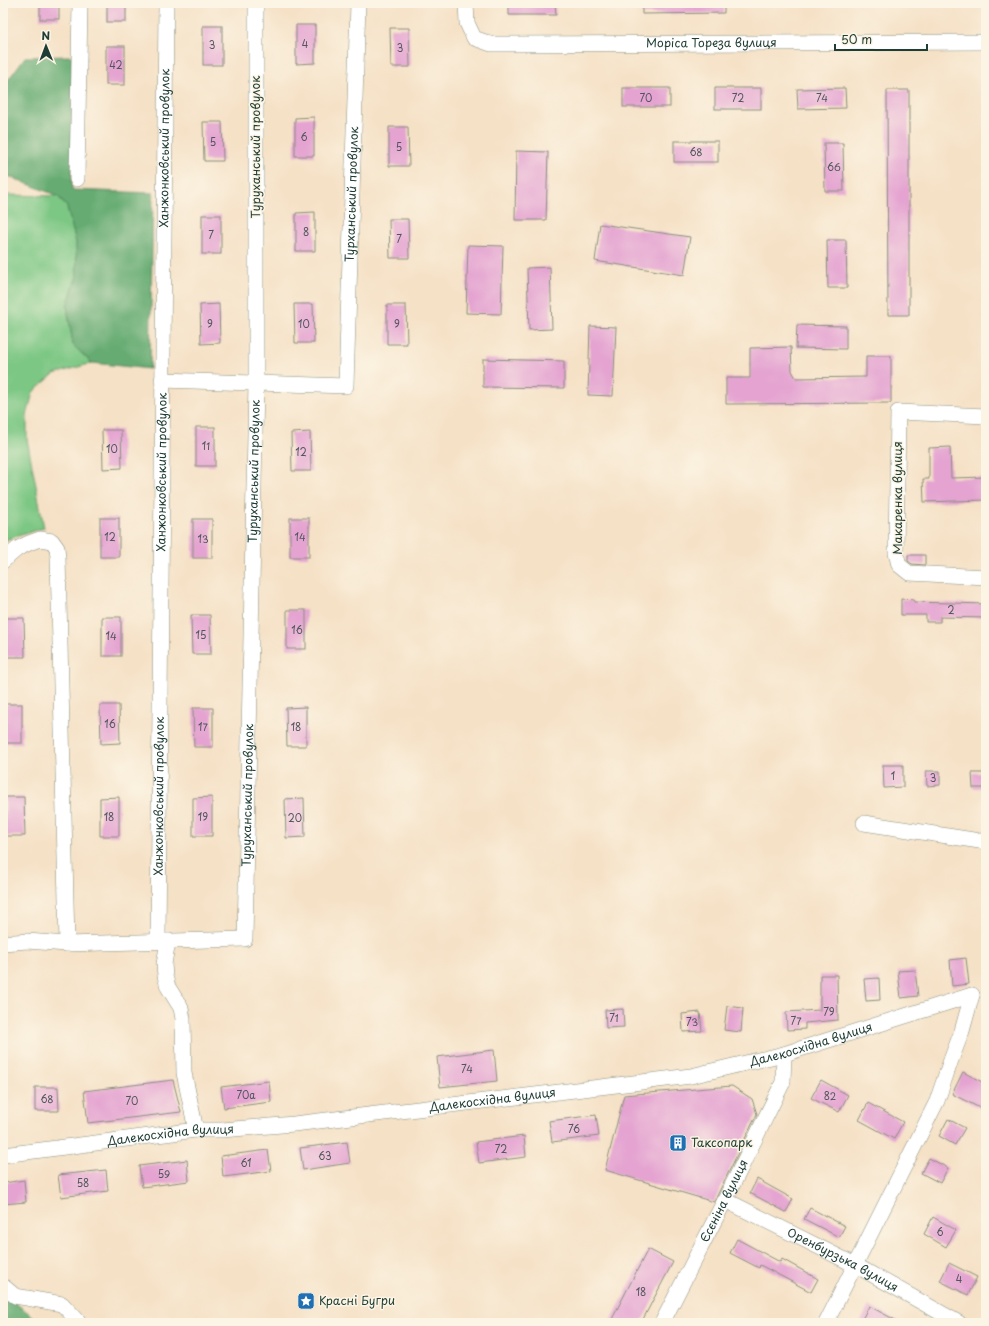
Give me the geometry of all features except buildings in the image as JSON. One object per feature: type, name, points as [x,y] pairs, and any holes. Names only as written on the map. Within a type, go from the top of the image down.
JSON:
[{"type":"street","points":[[77,179],[80,3]]},
{"type":"street","name":"Ханжонковський провулок","points":[[166,3],[162,380],[163,941],[165,976],[168,987],[181,1008],[183,1019],[184,1073],[196,1130]]},
{"type":"street","name":"Туруханський провулок","points":[[163,941],[245,939],[256,383],[256,3]]},
{"type":"street","name":"Турханський провулок","points":[[256,383],[346,386],[358,3]]},
{"type":"street","name":"Моріса Тореза вулиця","points":[[466,3],[467,23],[474,38],[491,44],[986,42]]},
{"type":"street","points":[[162,380],[256,383]]},
{"type":"street","name":"Макаренка вулиця","points":[[986,416],[898,412],[896,553],[899,565],[909,573],[986,577]]},
{"type":"street","points":[[3,561],[18,549],[40,539],[52,541],[57,548],[67,944]]},
{"type":"street","points":[[864,823],[986,842]]},
{"type":"street","points":[[3,942],[27,941],[67,944],[163,941]]},
{"type":"street","name":"Далекосхідна вулиця","points":[[3,1155],[196,1130],[222,1130],[294,1124],[691,1076],[784,1054],[972,995],[962,1031],[937,1101],[855,1265]]},
{"type":"street","name":"Єсєніна вулиця","points":[[662,1323],[725,1200],[782,1082],[784,1054]]},
{"type":"street","name":"Оренбурзька вулиця","points":[[725,1200],[855,1265],[959,1323]]},
{"type":"street","points":[[826,1323],[855,1265]]},
{"type":"street","points":[[3,1286],[15,1296],[62,1304],[80,1323]]},
{"type":"green space","points":[[72,56],[72,190],[153,193],[150,369],[92,363],[73,345],[67,306],[77,276],[76,242],[67,207],[58,196],[3,174],[3,98],[8,80],[25,57]]},
{"type":"green space","points":[[3,195],[58,196],[67,207],[76,242],[77,276],[67,306],[73,345],[92,363],[54,374],[33,392],[27,416],[27,439],[44,528],[8,539],[3,543]]},
{"type":"green space","points":[[3,1294],[42,1323],[3,1323]]},
{"type":"place","name":"Таксопарк","points":[[678,1143]]},
{"type":"place","name":"Красні Бугри","points":[[306,1301]]}]
